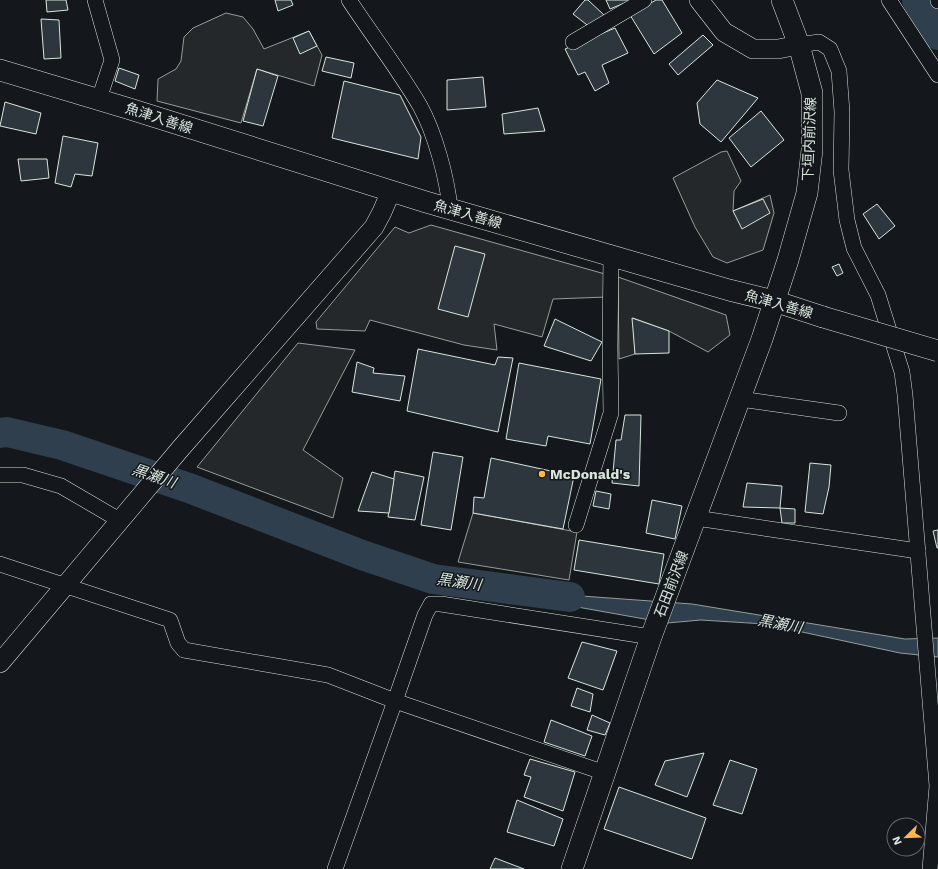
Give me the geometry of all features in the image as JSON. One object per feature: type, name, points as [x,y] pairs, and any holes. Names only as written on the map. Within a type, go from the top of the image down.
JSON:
[{"type":"main road","name":"下垣内前沢線","points":[[774,301],[788,260],[807,193],[812,150],[812,93],[799,45],[782,0]]},
{"type":"main road","name":"魚津入善線","points":[[0,70],[99,99],[391,191],[774,301],[938,351]]},
{"type":"main road","name":"石田前沢線","points":[[572,869],[651,638],[740,399],[774,301]]},
{"type":"street","points":[[95,0],[112,60],[99,99]]},
{"type":"street","points":[[349,0],[421,107],[431,131],[448,187],[450,208]]},
{"type":"street","points":[[573,42],[644,0]]},
{"type":"street","points":[[699,0],[724,32],[753,49],[778,49],[819,42],[830,49],[839,71],[842,112],[841,170],[847,220],[854,248],[878,296],[902,372],[929,674],[937,786],[930,869]]},
{"type":"street","points":[[889,0],[938,76]]},
{"type":"street","points":[[0,663],[181,448],[374,228],[391,191]]},
{"type":"street","points":[[576,524],[611,414],[610,347],[612,255]]},
{"type":"street","points":[[740,399],[839,413]]},
{"type":"street","points":[[0,474],[23,475],[61,486],[121,521]]},
{"type":"street","points":[[696,518],[918,551]]},
{"type":"street","points":[[0,564],[170,620],[178,643],[184,650],[328,675],[395,701],[605,774]]},
{"type":"street","points":[[335,869],[425,614],[431,604],[442,604],[651,638]]},
{"type":"shaded area","points":[[226,13],[243,17],[253,29],[264,49],[309,31],[322,55],[314,86],[257,69],[241,123],[157,101],[158,79],[176,69],[181,61],[184,37],[193,28]]},
{"type":"shaded area","points":[[727,151],[741,181],[734,191],[733,211],[770,195],[774,213],[763,250],[727,263],[713,257],[695,227],[673,178],[721,152]]},
{"type":"shaded area","points":[[431,225],[605,274],[607,297],[553,299],[542,337],[494,324],[497,350],[464,345],[370,320],[365,331],[317,329],[316,322],[395,227],[409,233]]},
{"type":"shaded area","points":[[618,277],[726,315],[730,335],[708,352],[669,331],[633,318],[635,354],[619,359]]},
{"type":"shaded area","points":[[298,343],[355,350],[303,450],[343,478],[333,518],[197,467]]},
{"type":"shaded area","points":[[473,513],[577,532],[569,580],[458,562]]},
{"type":"water","points":[[471,588],[692,604],[905,639],[938,638],[938,657],[900,653],[765,624],[701,620],[667,623]]},
{"type":"building","points":[[46,0],[66,0],[68,10],[47,12]]},
{"type":"building","points":[[275,0],[291,0],[293,5],[278,11]]},
{"type":"building","points":[[585,0],[588,0],[604,15],[591,28],[573,14]]},
{"type":"building","points":[[606,0],[632,0],[610,9]]},
{"type":"building","points":[[656,0],[662,0],[682,33],[654,54],[630,15]]},
{"type":"building","points":[[41,19],[59,20],[61,58],[44,59]]},
{"type":"building","points":[[615,28],[628,53],[602,65],[609,83],[595,91],[585,72],[578,75],[565,49]]},
{"type":"building","points":[[309,31],[317,46],[300,54],[293,38]]},
{"type":"building","points":[[703,35],[713,45],[678,75],[669,64]]},
{"type":"building","points":[[326,57],[354,63],[351,78],[322,71]]},
{"type":"building","points":[[119,68],[139,75],[135,89],[115,81]]},
{"type":"building","points":[[257,69],[278,76],[263,126],[243,121]]},
{"type":"building","points":[[483,77],[486,107],[447,110],[447,80]]},
{"type":"building","points":[[717,80],[758,98],[721,142],[700,124],[697,103]]},
{"type":"building","points":[[344,81],[400,95],[421,137],[418,159],[332,138]]},
{"type":"building","points":[[5,102],[41,113],[36,134],[0,126]]},
{"type":"building","points":[[538,108],[545,131],[504,134],[502,114]]},
{"type":"building","points":[[761,111],[784,140],[751,167],[729,138]]},
{"type":"building","points":[[63,136],[98,143],[92,176],[75,174],[71,187],[55,183]]},
{"type":"building","points":[[18,159],[47,159],[49,178],[21,181]]},
{"type":"building","points":[[763,199],[770,213],[742,229],[733,211]]},
{"type":"building","points":[[877,204],[895,226],[879,239],[863,214]]},
{"type":"building","points":[[455,246],[485,254],[468,317],[438,309]]},
{"type":"building","points":[[839,264],[843,273],[837,276],[832,267]]},
{"type":"building","points":[[632,318],[669,331],[669,353],[635,354]]},
{"type":"building","points":[[555,319],[602,342],[591,361],[544,346]]},
{"type":"building","points":[[418,349],[495,365],[498,357],[513,358],[498,432],[407,411]]},
{"type":"building","points":[[357,362],[374,368],[373,373],[405,376],[400,401],[352,392]]},
{"type":"building","points":[[519,363],[601,379],[590,444],[548,436],[546,446],[506,439]]},
{"type":"building","points":[[625,415],[641,415],[639,486],[612,483],[616,440],[621,440]]},
{"type":"building","points":[[433,452],[463,457],[451,530],[421,525]]},
{"type":"building","points":[[491,458],[574,476],[563,529],[473,513],[474,497],[484,498]]},
{"type":"building","points":[[810,463],[831,465],[829,487],[823,514],[805,512]]},
{"type":"building","points":[[395,471],[424,477],[415,520],[388,517]]},
{"type":"building","points":[[372,472],[394,479],[389,513],[358,511]]},
{"type":"building","points":[[747,483],[782,486],[780,508],[743,507]]},
{"type":"building","points":[[596,491],[611,494],[609,509],[593,506]]},
{"type":"building","points":[[652,500],[682,506],[675,539],[646,533]]},
{"type":"building","points":[[780,508],[795,509],[795,523],[782,523]]},
{"type":"building","points":[[938,530],[938,548],[937,548],[933,531]]},
{"type":"building","points":[[579,540],[664,554],[659,584],[574,570]]},
{"type":"building","points":[[582,642],[617,651],[603,690],[568,678]]},
{"type":"building","points":[[577,688],[593,694],[590,712],[571,706]]},
{"type":"building","points":[[592,715],[610,723],[605,735],[587,730]]},
{"type":"building","points":[[551,720],[592,736],[585,756],[544,742]]},
{"type":"building","points":[[704,753],[687,797],[655,785],[665,761]]},
{"type":"building","points":[[530,759],[575,772],[563,811],[524,797],[531,777],[524,775]]},
{"type":"building","points":[[730,760],[757,769],[742,814],[713,805]]},
{"type":"building","points":[[619,787],[706,818],[692,859],[604,829]]},
{"type":"building","points":[[517,800],[563,819],[554,846],[507,832]]},
{"type":"building","points":[[495,858],[524,869],[490,869]]},
{"type":"waterway","points":[[917,0],[938,35]]},
{"type":"waterway","name":"黒瀬川","points":[[0,433],[7,432],[62,445],[189,488],[362,555],[433,579],[570,597]]},
{"type":"place","name":"McDonald's","points":[[542,474]]}]
